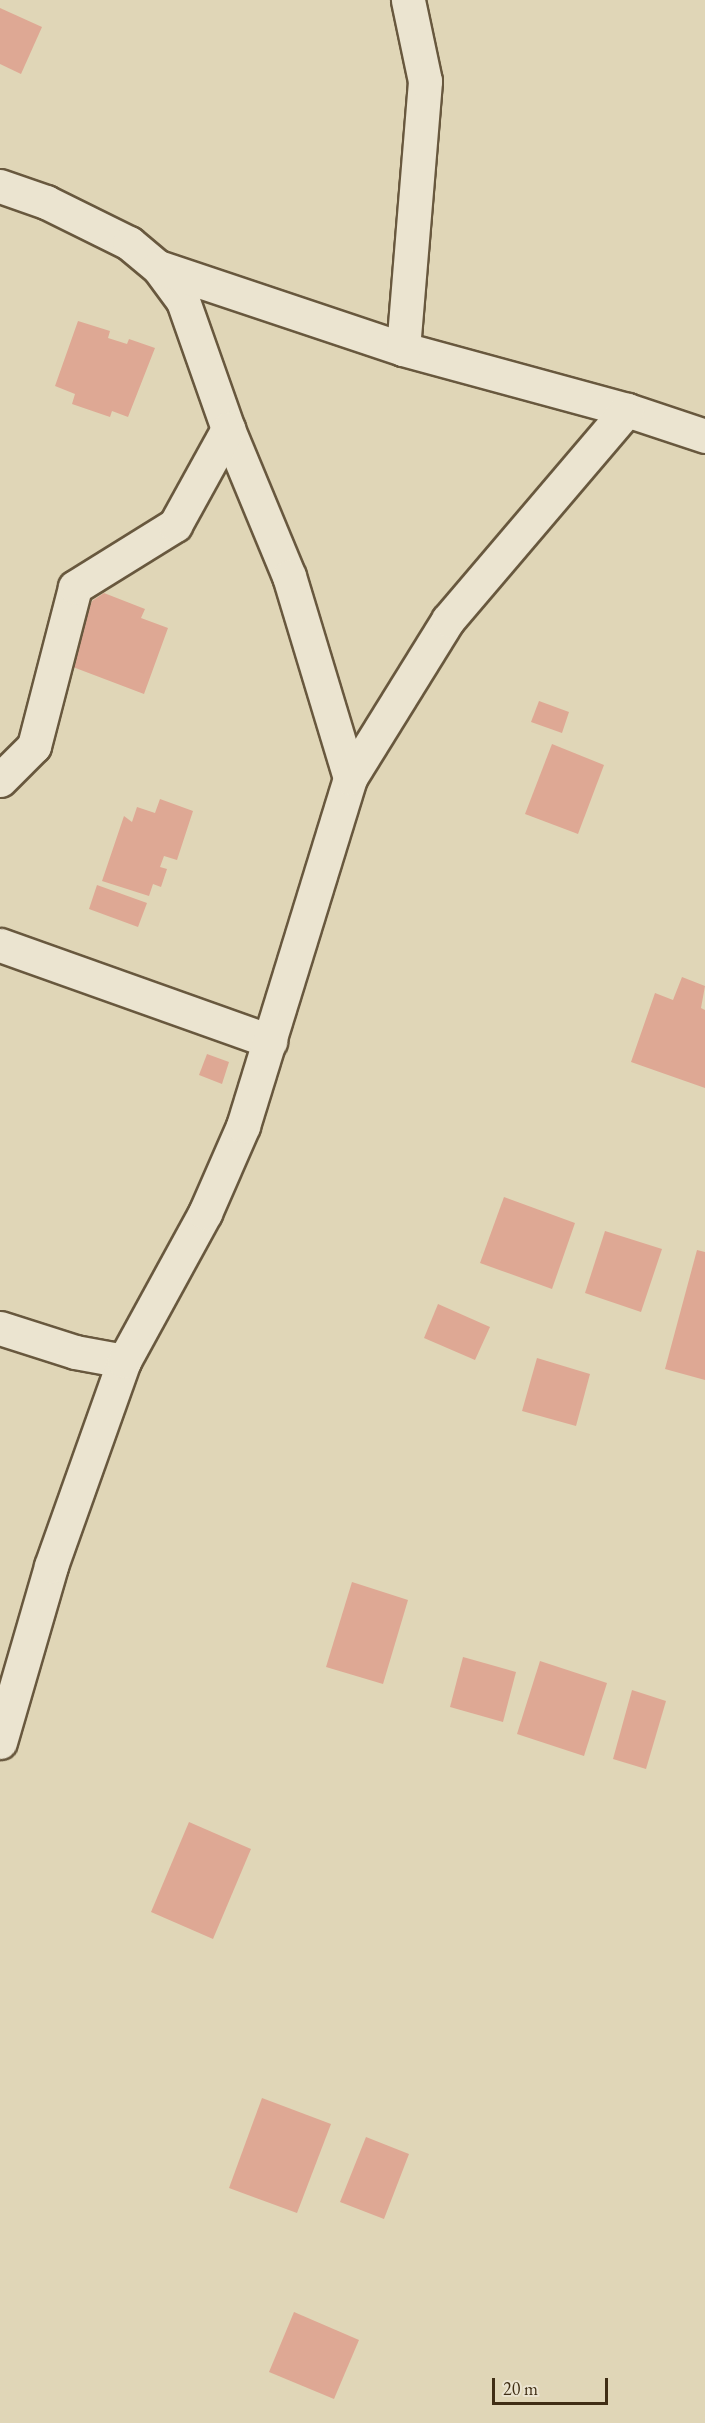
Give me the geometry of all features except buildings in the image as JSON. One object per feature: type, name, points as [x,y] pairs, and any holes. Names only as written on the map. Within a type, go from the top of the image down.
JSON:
[{"type":"street","points":[[403,349],[425,81],[408,0]]},
{"type":"street","points":[[0,186],[46,202],[129,243],[159,267],[183,301],[228,429],[289,576],[351,778]]},
{"type":"street","points":[[159,267],[403,349],[627,410],[705,436]]},
{"type":"street","points":[[0,1742],[51,1566],[124,1361],[205,1213],[243,1126],[351,778],[448,620],[627,410]]},
{"type":"street","points":[[0,780],[34,746],[75,587],[175,525],[228,429]]},
{"type":"street","points":[[0,945],[270,1041]]},
{"type":"street","points":[[0,1328],[75,1352],[124,1361]]}]
